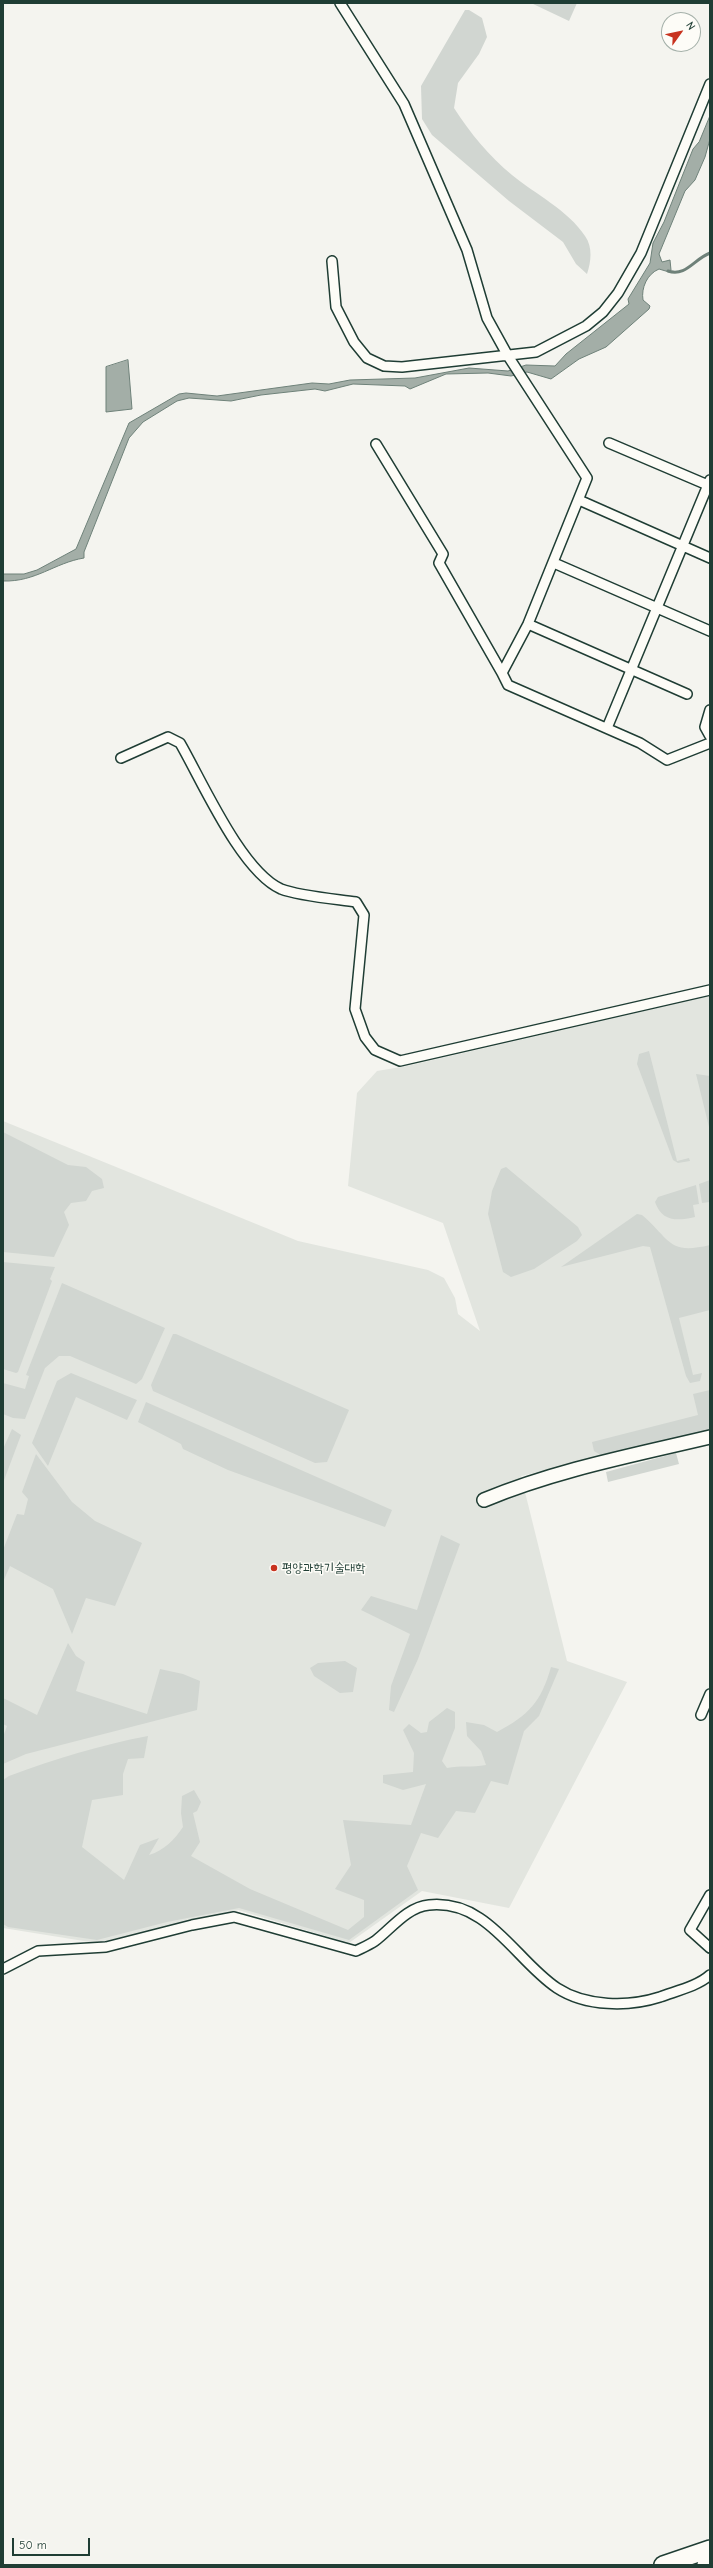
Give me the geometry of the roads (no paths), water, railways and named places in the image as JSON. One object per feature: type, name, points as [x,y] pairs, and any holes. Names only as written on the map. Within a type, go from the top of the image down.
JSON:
[{"type":"highway","points":[[663,2565],[710,2549]]},
{"type":"highway","points":[[706,2565],[710,2564]]},
{"type":"street","points":[[340,3],[404,104],[468,250],[487,318],[508,356],[587,478],[554,563],[528,624],[502,673]]},
{"type":"street","points":[[332,261],[336,308],[354,342],[367,358],[384,366],[402,367],[536,352],[586,326],[603,312],[618,293],[641,253],[710,84]]},
{"type":"street","points":[[607,728],[709,484],[609,443]]},
{"type":"street","points":[[376,444],[443,554],[439,563],[508,685],[640,743],[650,751],[667,760],[710,743]]},
{"type":"street","points":[[579,500],[682,548],[710,558]]},
{"type":"street","points":[[554,563],[710,631]]},
{"type":"street","points":[[528,624],[631,668],[687,694]]},
{"type":"street","points":[[710,710],[705,727],[710,736]]},
{"type":"street","points":[[121,758],[168,736],[180,743],[236,845],[268,881],[282,889],[356,902],[364,915],[355,1009],[365,1037],[375,1050],[400,1061],[710,990]]},
{"type":"street","points":[[484,1500],[514,1488],[577,1468],[710,1437]]},
{"type":"street","points":[[701,1715],[710,1694]]},
{"type":"street","points":[[710,1895],[690,1930],[710,1948]]},
{"type":"street","points":[[3,1968],[38,1952],[106,1947],[192,1925],[234,1917],[356,1951],[373,1942],[402,1917],[420,1907],[430,1904],[471,1913],[497,1930],[529,1964],[558,1988],[577,1997],[615,2004],[648,2001],[683,1989],[710,1975]]},
{"type":"waterway","points":[[668,271],[680,272],[685,270],[710,253]]},
{"type":"place","name":"평양과학기술대학","points":[[274,1568]]}]
